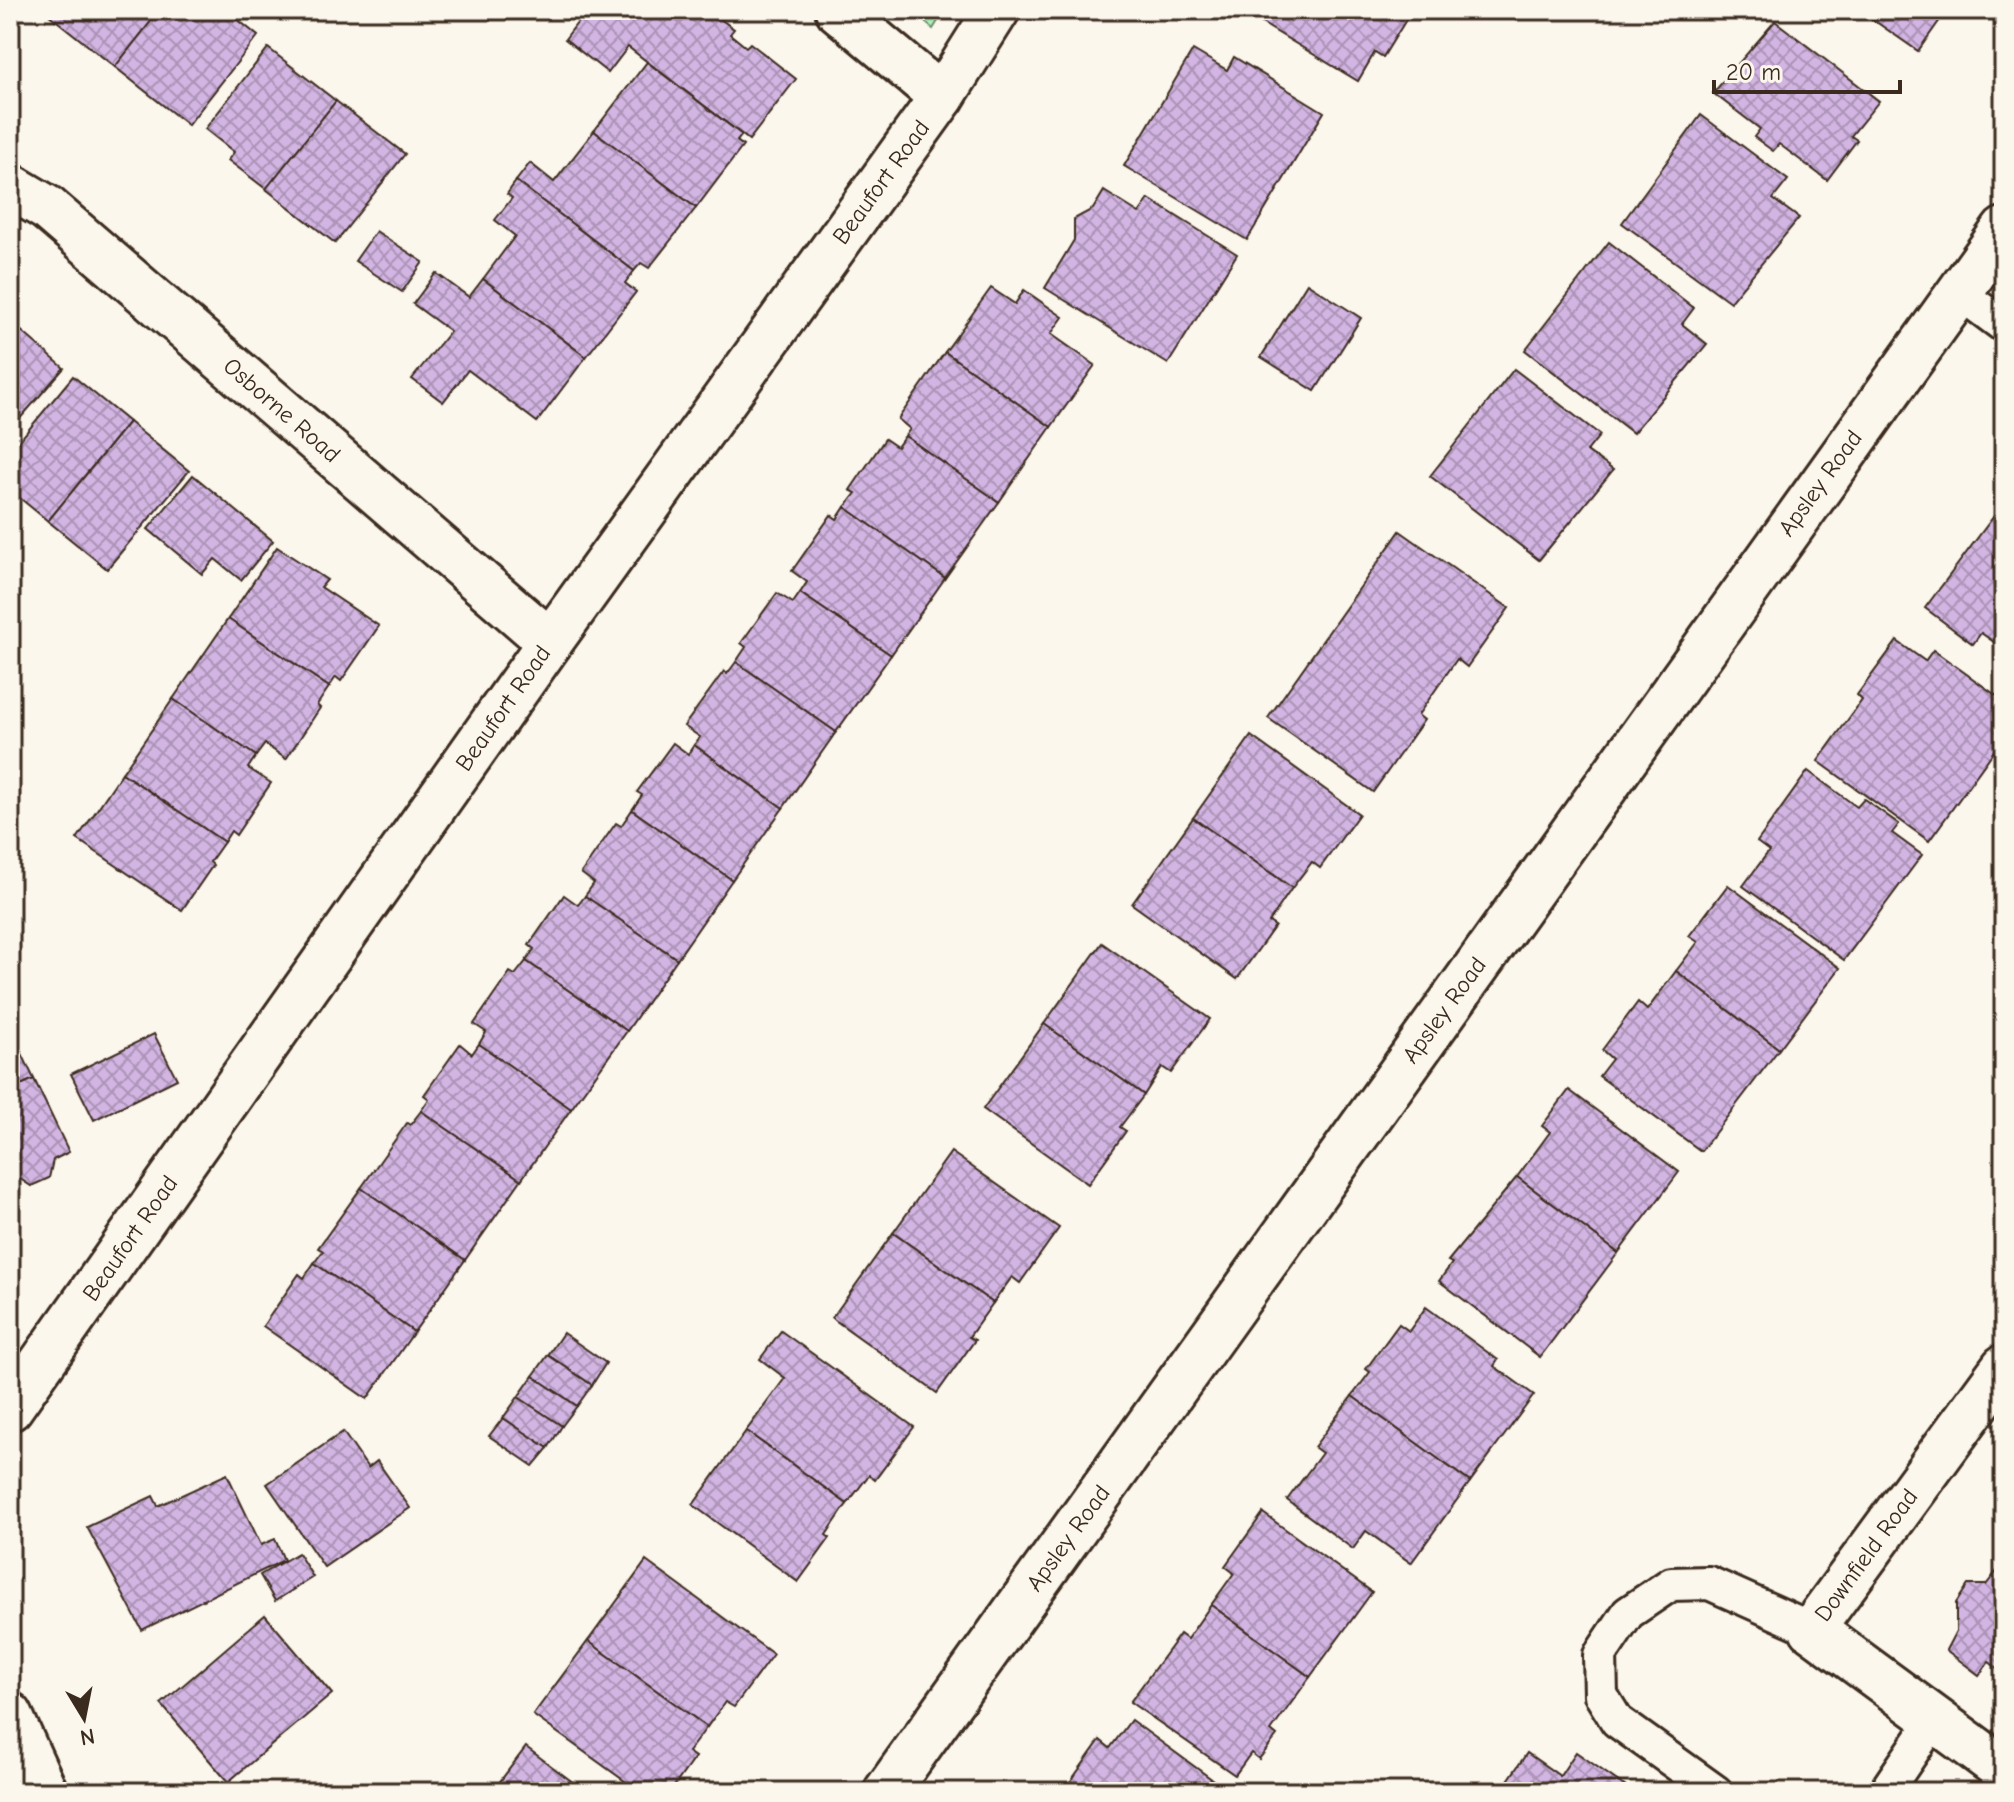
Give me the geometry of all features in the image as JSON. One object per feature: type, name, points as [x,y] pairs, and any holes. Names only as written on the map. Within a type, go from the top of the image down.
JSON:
[{"type":"street","points":[[838,10],[942,97]]},
{"type":"street","name":"Beaufort Road","points":[[10,1408],[550,642],[942,97],[997,10]]},
{"type":"street","name":"Osborne Road","points":[[10,186],[47,208],[550,642]]},
{"type":"street","name":"Apsley Road","points":[[886,1792],[1957,291],[2004,230]]},
{"type":"street","name":"Downfield Road","points":[[2004,1367],[1812,1629],[1936,1717],[2004,1770]]},
{"type":"street","points":[[10,1715],[45,1792]]},
{"type":"lane","points":[[1957,291],[2004,326]]},
{"type":"lane","points":[[1716,1792],[1617,1721],[1601,1695],[1600,1655],[1628,1613],[1671,1584],[1709,1583],[1735,1591],[1812,1629]]},
{"type":"lane","points":[[1885,1792],[1936,1717]]},
{"type":"green space","points":[[911,10],[945,10],[933,29]]},
{"type":"building","points":[[43,10],[160,10],[115,67]]},
{"type":"building","points":[[160,10],[226,10],[258,36],[188,125],[115,67]]},
{"type":"building","points":[[587,10],[708,10],[734,29],[730,34],[746,47],[750,43],[796,79],[749,140],[628,47],[608,73],[565,39]]},
{"type":"building","points":[[1240,10],[1412,10],[1383,57],[1375,52],[1358,81]]},
{"type":"building","points":[[1859,10],[1947,10],[1918,51]]},
{"type":"building","points":[[1775,21],[1879,101],[1851,136],[1857,140],[1827,180],[1779,144],[1773,151],[1754,137],[1760,129],[1713,93]]},
{"type":"building","points":[[268,48],[336,101],[266,189],[228,160],[234,152],[205,129]]},
{"type":"building","points":[[1193,50],[1227,70],[1234,57],[1324,112],[1247,240],[1124,166]]},
{"type":"building","points":[[647,62],[742,135],[737,141],[743,146],[696,208],[594,131]]},
{"type":"building","points":[[336,101],[405,154],[335,243],[266,189]]},
{"type":"building","points":[[1701,115],[1788,180],[1773,199],[1799,218],[1730,302],[1622,223]]},
{"type":"building","points":[[594,131],[696,208],[649,268],[641,263],[634,271],[516,181],[530,163],[554,182]]},
{"type":"building","points":[[516,181],[634,271],[625,283],[636,292],[586,357],[483,279],[515,236],[495,220],[512,198],[507,194]]},
{"type":"building","points":[[1104,191],[1139,213],[1149,199],[1237,254],[1168,364],[1045,288],[1074,240],[1074,219],[1093,209]]},
{"type":"building","points":[[376,231],[423,262],[402,292],[355,261]]},
{"type":"building","points":[[1609,242],[1694,308],[1682,324],[1707,344],[1633,433],[1525,350]]},
{"type":"building","points":[[436,273],[469,297],[483,279],[586,357],[537,422],[468,370],[443,402],[412,379],[450,331],[413,304]]},
{"type":"building","points":[[1307,283],[1361,318],[1315,391],[1261,357]]},
{"type":"building","points":[[991,288],[1015,304],[1024,290],[1063,317],[1051,334],[1095,365],[1051,427],[945,352]]},
{"type":"building","points":[[10,321],[64,368],[10,430]]},
{"type":"building","points":[[945,352],[1051,427],[999,502],[905,436],[910,429],[898,419]]},
{"type":"building","points":[[1514,369],[1600,435],[1587,451],[1613,470],[1539,560],[1430,476]]},
{"type":"building","points":[[73,376],[129,422],[48,521],[10,490],[10,452]]},
{"type":"building","points":[[129,422],[189,471],[107,569],[48,521]]},
{"type":"building","points":[[905,436],[999,502],[945,578],[845,507],[856,493],[850,490],[885,439],[897,447]]},
{"type":"building","points":[[193,475],[273,541],[241,580],[215,559],[202,574],[148,529]]},
{"type":"building","points":[[845,507],[945,578],[891,655],[800,593],[807,582],[792,571],[831,515],[837,519]]},
{"type":"building","points":[[1997,512],[2004,517],[2004,649],[1981,633],[1973,644],[1925,608]]},
{"type":"building","points":[[1400,531],[1509,608],[1467,667],[1457,659],[1418,715],[1424,720],[1373,792],[1268,718]]},
{"type":"building","points":[[277,547],[327,580],[321,587],[379,626],[341,681],[336,677],[329,687],[228,619]]},
{"type":"building","points":[[777,593],[793,603],[800,593],[891,655],[836,732],[736,662],[746,647],[741,643]]},
{"type":"building","points":[[228,619],[329,687],[317,705],[320,708],[286,759],[265,744],[256,756],[173,699]]},
{"type":"building","points":[[1897,641],[1925,661],[1933,650],[2004,701],[2004,737],[1929,841],[1818,761],[1862,700],[1857,695]]},
{"type":"building","points":[[736,662],[836,732],[783,808],[694,745],[700,737],[684,726],[724,671],[727,674]]},
{"type":"building","points":[[173,699],[256,756],[248,768],[271,783],[236,835],[231,831],[224,842],[122,773]]},
{"type":"building","points":[[1251,736],[1359,814],[1320,868],[1312,862],[1292,888],[1193,818]]},
{"type":"building","points":[[673,743],[688,754],[694,745],[783,808],[732,880],[632,810],[642,795],[637,792]]},
{"type":"building","points":[[1808,771],[1857,807],[1864,799],[1899,824],[1892,833],[1922,855],[1844,960],[1743,886],[1769,851],[1757,842]]},
{"type":"building","points":[[122,773],[224,842],[210,862],[213,865],[182,910],[77,839]]},
{"type":"building","points":[[632,810],[732,880],[677,959],[585,896],[594,883],[581,873],[616,823],[621,826]]},
{"type":"building","points":[[1193,818],[1292,888],[1269,922],[1275,926],[1237,979],[1132,904]]},
{"type":"building","points":[[1728,885],[1840,968],[1779,1049],[1676,971],[1698,942],[1689,936]]},
{"type":"building","points":[[564,895],[578,905],[585,896],[677,959],[627,1031],[526,961],[534,949],[529,945]]},
{"type":"building","points":[[1102,943],[1210,1019],[1171,1073],[1162,1067],[1144,1095],[1044,1024]]},
{"type":"building","points":[[526,961],[627,1031],[571,1109],[479,1044],[486,1032],[474,1024],[510,972],[515,975]]},
{"type":"building","points":[[1676,971],[1779,1049],[1701,1151],[1599,1076],[1612,1059],[1602,1050],[1638,1002],[1647,1010]]},
{"type":"building","points":[[1044,1024],[1144,1095],[1120,1127],[1126,1131],[1088,1184],[983,1109]]},
{"type":"building","points":[[10,1028],[34,1079],[10,1090]]},
{"type":"building","points":[[154,1034],[177,1079],[94,1120],[71,1074]]},
{"type":"building","points":[[460,1044],[472,1054],[479,1044],[571,1109],[521,1180],[421,1111],[429,1099],[424,1095]]},
{"type":"building","points":[[34,1079],[69,1152],[53,1160],[49,1178],[31,1186],[17,1177],[10,1180],[10,1090]]},
{"type":"building","points":[[1569,1090],[1679,1172],[1618,1253],[1517,1177],[1550,1132],[1542,1126]]},
{"type":"building","points":[[421,1111],[521,1180],[465,1260],[361,1188],[407,1123],[410,1125]]},
{"type":"building","points":[[951,1152],[1059,1228],[1020,1283],[1012,1277],[993,1303],[893,1233]]},
{"type":"building","points":[[1517,1177],[1618,1253],[1540,1357],[1439,1281],[1452,1263],[1448,1261]]},
{"type":"building","points":[[361,1188],[465,1260],[414,1332],[314,1263],[323,1251],[318,1248]]},
{"type":"building","points":[[893,1233],[993,1303],[969,1337],[975,1340],[937,1393],[832,1318]]},
{"type":"building","points":[[314,1263],[414,1332],[367,1399],[263,1326],[299,1274],[304,1278]]},
{"type":"building","points":[[1426,1307],[1498,1360],[1494,1366],[1534,1395],[1470,1482],[1352,1396],[1370,1372],[1366,1369],[1399,1324],[1409,1331]]},
{"type":"building","points":[[781,1331],[914,1427],[875,1480],[869,1475],[847,1504],[746,1431],[785,1378],[760,1359]]},
{"type":"building","points":[[563,1333],[606,1363],[592,1385],[548,1355]]},
{"type":"building","points":[[548,1355],[592,1385],[577,1406],[533,1376]]},
{"type":"building","points":[[533,1376],[577,1406],[562,1426],[518,1397]]},
{"type":"building","points":[[1352,1396],[1470,1482],[1411,1563],[1366,1531],[1353,1549],[1287,1500],[1322,1453],[1314,1447]]},
{"type":"building","points":[[518,1397],[562,1426],[548,1448],[503,1418]]},
{"type":"building","points":[[503,1418],[548,1448],[533,1466],[489,1436]]},
{"type":"building","points":[[746,1431],[847,1504],[826,1535],[830,1538],[798,1582],[693,1505]]},
{"type":"building","points":[[343,1432],[368,1468],[377,1461],[410,1508],[324,1567],[267,1484]]},
{"type":"building","points":[[227,1474],[261,1545],[275,1539],[284,1560],[142,1630],[87,1527],[153,1496],[158,1506]]},
{"type":"building","points":[[1263,1513],[1372,1592],[1310,1677],[1211,1605],[1234,1573],[1225,1566]]},
{"type":"building","points":[[298,1553],[313,1577],[275,1601],[260,1575]]},
{"type":"building","points":[[646,1561],[773,1654],[734,1707],[725,1702],[707,1727],[588,1641]]},
{"type":"building","points":[[2004,1562],[2004,1673],[1989,1662],[1979,1675],[1946,1650],[1956,1631],[1956,1603],[1968,1585],[1986,1585]]},
{"type":"building","points":[[1211,1605],[1310,1677],[1271,1731],[1277,1736],[1259,1759],[1251,1753],[1235,1775],[1130,1702],[1180,1634],[1187,1639]]},
{"type":"building","points":[[265,1615],[332,1694],[228,1782],[161,1704]]},
{"type":"building","points":[[588,1641],[707,1727],[688,1752],[695,1757],[670,1792],[640,1792],[533,1715]]},
{"type":"building","points":[[1131,1720],[1228,1791],[1063,1792],[1100,1740],[1110,1748]]},
{"type":"building","points":[[526,1747],[586,1792],[492,1792]]},
{"type":"building","points":[[1576,1752],[1633,1792],[1500,1792],[1527,1753],[1560,1776]]}]
